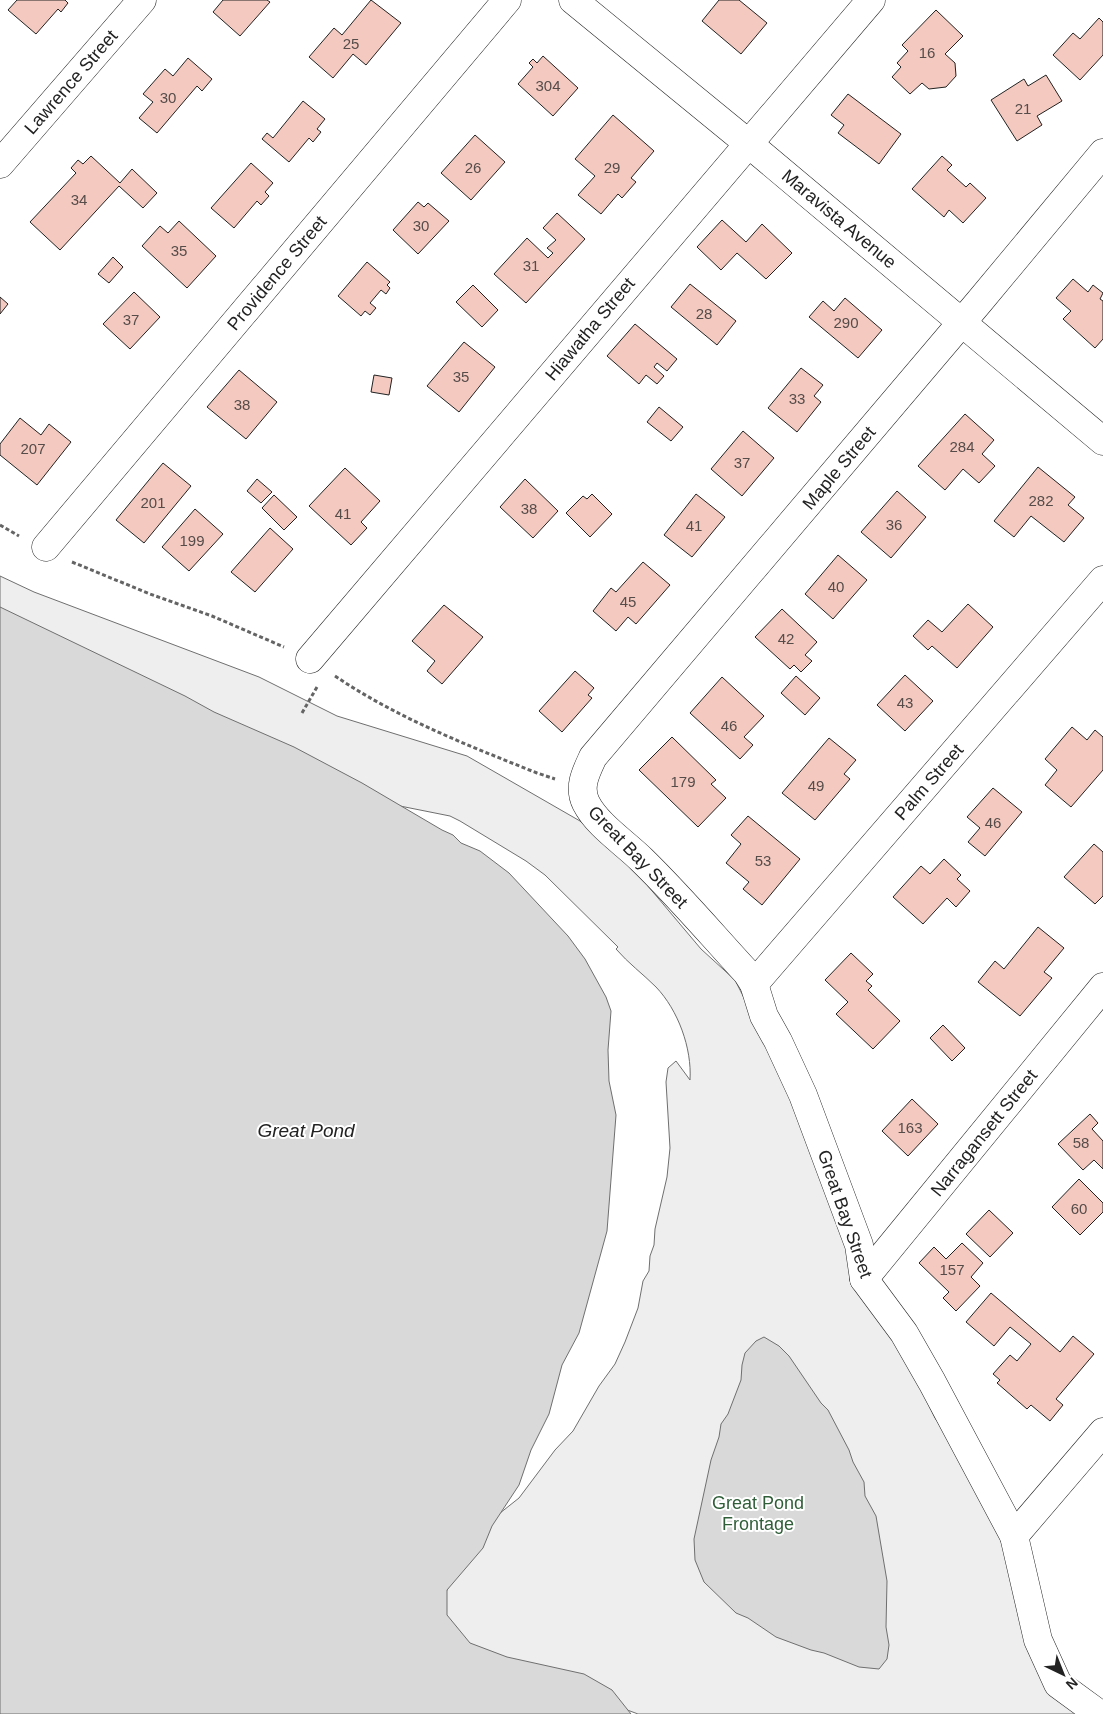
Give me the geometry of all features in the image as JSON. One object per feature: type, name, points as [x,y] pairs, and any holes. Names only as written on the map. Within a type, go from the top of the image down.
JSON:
[{"type":"street","name":"Lawrence Street","points":[[0,164],[142,0]]},
{"type":"street","name":"Providence Street","points":[[46,547],[508,0]]},
{"type":"street","name":"Maravista Avenue","points":[[573,0],[1103,441]]},
{"type":"street","name":"Hiawatha Street","points":[[310,659],[871,0]]},
{"type":"street","name":"Maple Street","points":[[582,787],[585,773],[594,757],[962,323],[1103,153]]},
{"type":"street","name":"Palm Street","points":[[754,984],[1103,580]]},
{"type":"street","name":"Great Bay Street","points":[[582,787],[586,803],[595,816],[655,874],[747,972],[754,984],[764,1016],[803,1095],[859,1245],[864,1278],[904,1333],[928,1374],[1014,1536],[1038,1640],[1058,1684],[1099,1714]]},
{"type":"street","name":"Narragansett Street","points":[[864,1278],[1103,987]]},
{"type":"street","points":[[1014,1536],[1103,1432]]},
{"type":"path","points":[[302,713],[316,688]]},
{"type":"green space","name":"Great Pond Frontage","points":[[0,576],[34,592],[259,677],[337,716],[467,756],[580,821],[626,860],[701,949],[735,980],[805,1119],[915,1377],[935,1418],[1018,1536],[1066,1684],[1092,1714],[638,1714],[422,1633],[485,1525],[519,1498],[555,1450],[573,1431],[599,1386],[615,1364],[625,1342],[638,1308],[643,1281],[649,1271],[655,1229],[667,1177],[670,1148],[666,1082],[668,1068],[676,1061],[690,1080],[689,1055],[682,1030],[671,1007],[656,987],[616,949],[618,947],[545,875],[526,861],[450,816],[315,789],[0,638]]},
{"type":"water","name":"Great Pond","points":[[0,607],[185,696],[214,712],[294,747],[453,835],[461,843],[480,851],[509,873],[568,936],[585,959],[606,997],[611,1011],[608,1050],[609,1081],[616,1115],[607,1231],[579,1333],[562,1365],[549,1414],[531,1450],[519,1485],[492,1526],[483,1548],[447,1590],[447,1615],[470,1643],[507,1657],[584,1674],[612,1690],[631,1714],[0,1714]]},
{"type":"water","points":[[764,1337],[779,1346],[789,1356],[821,1403],[828,1410],[864,1482],[865,1496],[876,1516],[887,1581],[886,1627],[889,1645],[887,1659],[879,1669],[859,1667],[776,1637],[748,1618],[736,1613],[704,1582],[695,1560],[694,1539],[711,1460],[719,1437],[721,1424],[728,1414],[741,1380],[745,1353],[756,1341]]},
{"type":"building","points":[[17,0],[65,0],[68,3],[61,12],[58,9],[36,34],[8,10]]},
{"type":"building","points":[[223,0],[267,0],[270,2],[240,36],[213,12]]},
{"type":"building","points":[[371,0],[401,23],[366,65],[353,54],[333,78],[309,57],[334,28],[342,35]]},
{"type":"building","points":[[719,0],[739,0],[767,23],[741,54],[702,21]]},
{"type":"building","points":[[936,10],[963,36],[945,54],[955,63],[956,76],[946,87],[929,89],[922,83],[910,94],[892,77],[901,67],[897,63],[908,51],[902,45]]},
{"type":"building","points":[[1099,18],[1103,22],[1103,55],[1080,80],[1053,55],[1073,33],[1080,39]]},
{"type":"building","points":[[543,56],[578,88],[553,116],[518,84],[533,67],[529,63],[533,59],[537,63]]},
{"type":"building","points":[[188,58],[212,79],[202,91],[197,86],[157,133],[139,118],[153,102],[143,94],[165,69],[173,76]]},
{"type":"building","points":[[1046,75],[1062,101],[1037,116],[1042,125],[1017,141],[991,100],[1024,79],[1028,86]]},
{"type":"building","points":[[848,94],[901,134],[879,164],[838,133],[844,125],[831,115]]},
{"type":"building","points":[[303,101],[325,119],[317,129],[321,132],[313,142],[309,138],[289,162],[262,139],[267,133],[273,138]]},
{"type":"building","points":[[613,115],[654,151],[631,178],[636,182],[622,198],[618,194],[601,214],[578,195],[595,176],[575,159]]},
{"type":"building","points":[[475,135],[505,162],[471,200],[441,173]]},
{"type":"building","points":[[91,156],[120,183],[132,169],[157,193],[143,208],[119,186],[60,250],[30,222],[76,173],[71,168],[78,160],[83,164]]},
{"type":"building","points":[[942,156],[952,165],[947,170],[966,187],[970,183],[986,198],[963,223],[949,210],[944,217],[912,189]]},
{"type":"building","points":[[251,163],[273,183],[265,192],[269,196],[261,205],[257,201],[234,228],[211,208]]},
{"type":"building","points":[[418,202],[424,207],[428,203],[449,221],[418,254],[393,230]]},
{"type":"building","points":[[557,213],[585,239],[526,303],[494,274],[527,238],[548,258],[553,253],[547,248],[556,240],[543,228]]},
{"type":"building","points":[[722,220],[746,242],[762,224],[792,253],[766,279],[737,253],[721,270],[697,247]]},
{"type":"building","points":[[179,221],[216,256],[187,288],[142,246],[160,226],[168,233]]},
{"type":"building","points":[[113,257],[123,267],[109,283],[98,274]]},
{"type":"building","points":[[367,262],[390,282],[387,285],[390,288],[386,294],[381,290],[370,303],[376,308],[370,315],[365,311],[361,316],[338,296]]},
{"type":"building","points":[[1073,279],[1088,292],[1093,285],[1103,293],[1100,299],[1103,301],[1103,339],[1095,348],[1063,319],[1071,311],[1056,298]]},
{"type":"building","points":[[690,284],[736,321],[717,345],[671,307]]},
{"type":"building","points":[[473,285],[498,310],[482,327],[456,302]]},
{"type":"building","points":[[134,292],[160,317],[130,349],[103,324]]},
{"type":"building","points":[[0,297],[8,304],[0,314]]},
{"type":"building","points":[[845,298],[882,330],[858,358],[809,317],[823,301],[834,311]]},
{"type":"building","points":[[635,324],[677,359],[667,371],[657,363],[654,367],[664,376],[657,384],[646,375],[639,384],[607,356]]},
{"type":"building","points":[[464,342],[495,367],[459,412],[427,386]]},
{"type":"building","points":[[801,368],[823,385],[814,396],[821,402],[797,432],[768,408]]},
{"type":"building","points":[[239,370],[277,402],[246,439],[207,407]]},
{"type":"building","points":[[374,375],[392,378],[389,395],[371,392]]},
{"type":"building","points":[[659,407],[683,427],[671,441],[647,422]]},
{"type":"building","points":[[965,414],[994,440],[982,454],[995,466],[979,483],[963,469],[945,490],[918,466]]},
{"type":"building","points":[[20,418],[41,435],[49,424],[71,442],[37,485],[0,455],[0,444]]},
{"type":"building","points":[[743,431],[774,458],[742,496],[711,469]]},
{"type":"building","points":[[163,463],[191,486],[144,543],[116,520]]},
{"type":"building","points":[[1038,467],[1075,497],[1068,505],[1084,518],[1064,542],[1031,516],[1014,537],[994,521]]},
{"type":"building","points":[[345,468],[380,501],[361,522],[367,528],[351,545],[309,506]]},
{"type":"building","points":[[257,479],[272,492],[261,503],[247,491]]},
{"type":"building","points":[[525,479],[558,511],[533,538],[500,507]]},
{"type":"building","points":[[897,491],[926,517],[891,558],[861,532]]},
{"type":"building","points":[[592,494],[612,514],[590,537],[566,513],[583,496],[587,499]]},
{"type":"building","points":[[696,494],[725,517],[692,557],[664,535]]},
{"type":"building","points":[[274,495],[297,517],[284,530],[262,508]]},
{"type":"building","points":[[195,509],[223,534],[189,571],[162,547]]},
{"type":"building","points":[[270,528],[293,549],[255,592],[231,572]]},
{"type":"building","points":[[838,555],[867,580],[833,619],[805,594]]},
{"type":"building","points":[[643,562],[670,585],[636,624],[628,617],[616,631],[593,611],[611,588],[616,592]]},
{"type":"building","points":[[968,604],[993,627],[957,668],[932,646],[928,650],[913,636],[928,620],[942,632]]},
{"type":"building","points":[[444,605],[483,637],[442,684],[427,671],[435,661],[412,641]]},
{"type":"building","points":[[782,609],[817,642],[805,655],[812,661],[801,672],[794,665],[790,669],[755,637]]},
{"type":"building","points":[[575,671],[594,688],[588,695],[592,698],[562,732],[539,711]]},
{"type":"building","points":[[905,675],[933,701],[905,731],[877,705]]},
{"type":"building","points":[[796,676],[820,698],[805,715],[781,693]]},
{"type":"building","points":[[722,677],[764,716],[744,737],[753,745],[740,759],[690,713]]},
{"type":"building","points":[[1072,727],[1087,740],[1095,730],[1103,737],[1103,770],[1071,807],[1045,785],[1057,770],[1045,759]]},
{"type":"building","points":[[672,737],[716,780],[711,784],[726,798],[698,827],[639,770]]},
{"type":"building","points":[[829,738],[856,760],[844,774],[850,779],[815,820],[782,793]]},
{"type":"building","points":[[993,788],[1022,812],[985,856],[968,842],[980,828],[967,817]]},
{"type":"building","points":[[748,816],[800,859],[762,905],[743,889],[749,882],[726,863],[741,844],[731,835]]},
{"type":"building","points":[[1094,844],[1103,852],[1103,896],[1095,904],[1064,877]]},
{"type":"building","points":[[944,859],[961,875],[957,879],[970,891],[956,907],[947,898],[923,924],[893,897],[921,866],[930,874]]},
{"type":"building","points":[[1038,927],[1064,948],[1044,972],[1052,978],[1020,1016],[978,982],[995,961],[1004,969]]},
{"type":"building","points":[[851,953],[873,974],[866,981],[872,986],[868,990],[900,1021],[873,1049],[836,1014],[848,1002],[825,980]]},
{"type":"building","points":[[943,1025],[965,1048],[952,1061],[930,1038]]},
{"type":"building","points":[[912,1099],[938,1124],[908,1156],[882,1131]]},
{"type":"building","points":[[1090,1114],[1098,1123],[1092,1129],[1103,1141],[1103,1169],[1094,1160],[1083,1170],[1058,1144]]},
{"type":"building","points":[[1079,1179],[1103,1203],[1103,1212],[1080,1235],[1052,1207]]},
{"type":"building","points":[[989,1210],[1013,1233],[990,1257],[966,1234]]},
{"type":"building","points":[[962,1243],[983,1263],[971,1277],[980,1286],[956,1311],[943,1298],[949,1292],[919,1263],[934,1247],[946,1259]]},
{"type":"building","points":[[991,1293],[1060,1352],[1073,1336],[1094,1354],[1056,1399],[1063,1405],[1050,1421],[1031,1405],[1027,1409],[997,1383],[1000,1380],[993,1374],[1010,1355],[1017,1361],[1031,1344],[1010,1327],[994,1346],[966,1322]]}]
